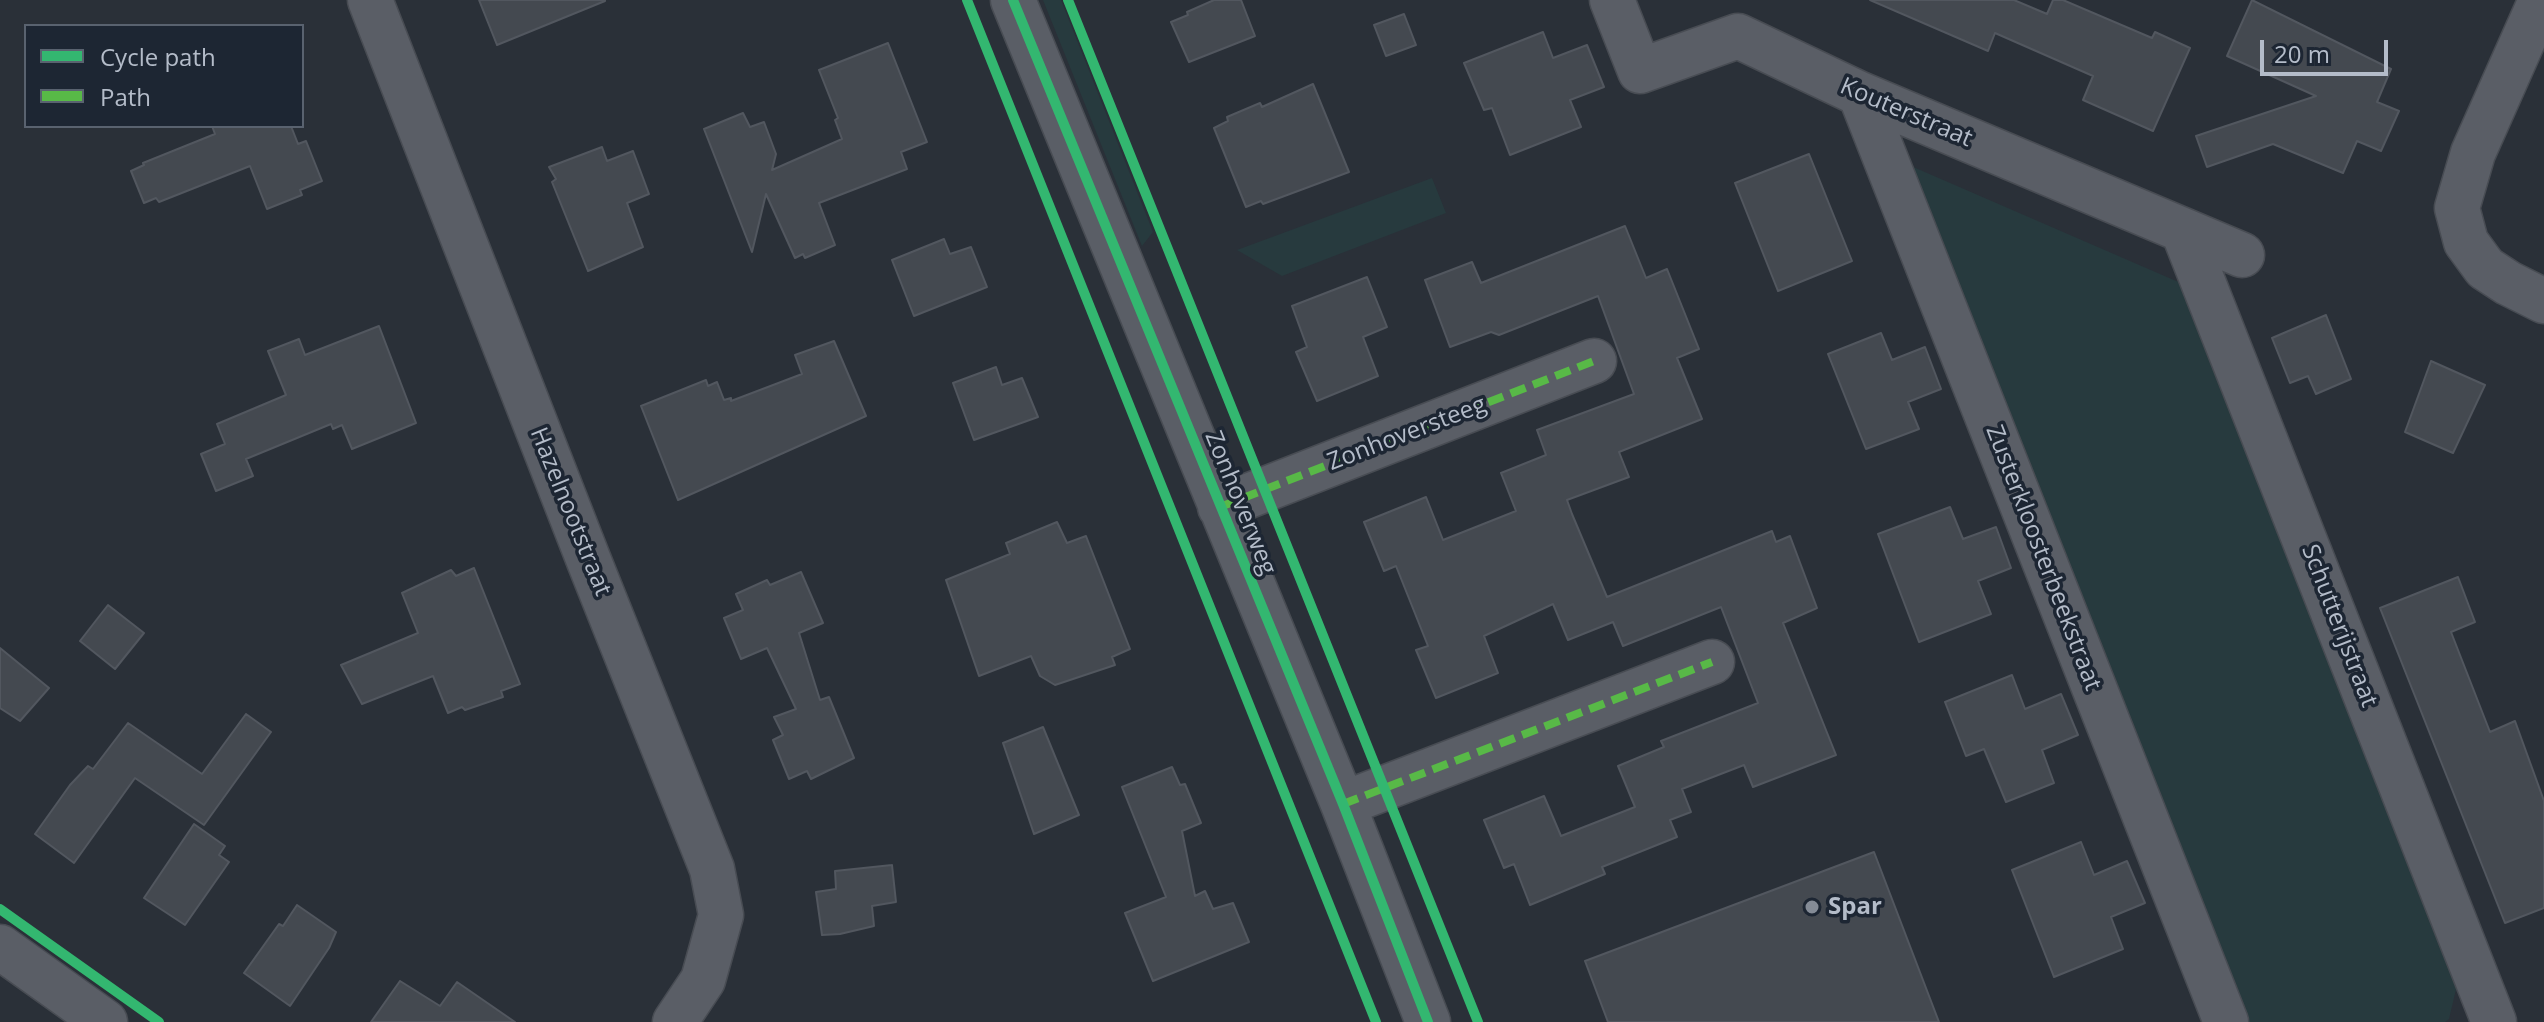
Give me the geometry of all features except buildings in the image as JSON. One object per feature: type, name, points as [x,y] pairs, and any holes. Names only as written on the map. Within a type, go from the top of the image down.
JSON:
[{"type":"street","name":"Hazelnootstraat","points":[[370,0],[712,869],[721,915],[703,980],[675,1022]]},
{"type":"street","name":"Zonhoverweg","points":[[1013,0],[1343,804],[1428,1022]]},
{"type":"street","name":"Kouterstraat","points":[[1612,0],[1640,71],[1738,36],[1860,94],[2242,255]]},
{"type":"street","points":[[2541,0],[2473,153],[2457,208],[2466,242],[2485,268],[2544,301]]},
{"type":"street","name":"Zusterkloosterbeekstraat","points":[[1860,94],[2226,1022]]},
{"type":"street","name":"Schutterijstraat","points":[[2183,231],[2494,1022]]},
{"type":"street","name":"Zonhoversteeg","points":[[1220,507],[1594,361]]},
{"type":"street","points":[[1343,804],[1712,662]]},
{"type":"street","points":[[0,947],[105,1022]]},
{"type":"green space","points":[[1043,0],[1061,0],[1153,232],[1142,246]]},
{"type":"green space","points":[[1904,163],[2183,284],[2457,985],[2449,1019],[2445,1022],[2241,1022]]},
{"type":"green space","points":[[1432,178],[1446,213],[1282,276],[1237,250]]},
{"type":"marked path","points":[[1220,507],[1594,361]]},
{"type":"marked path","points":[[1343,804],[1712,662]]},
{"type":"cycle path","points":[[967,0],[1376,1022]]},
{"type":"cycle path","points":[[1013,0],[1343,804],[1428,1022]]},
{"type":"cycle path","points":[[1068,0],[1478,1022]]},
{"type":"cycle path","points":[[0,909],[159,1022]]},
{"type":"place","name":"Spar","points":[[1812,907]]}]
